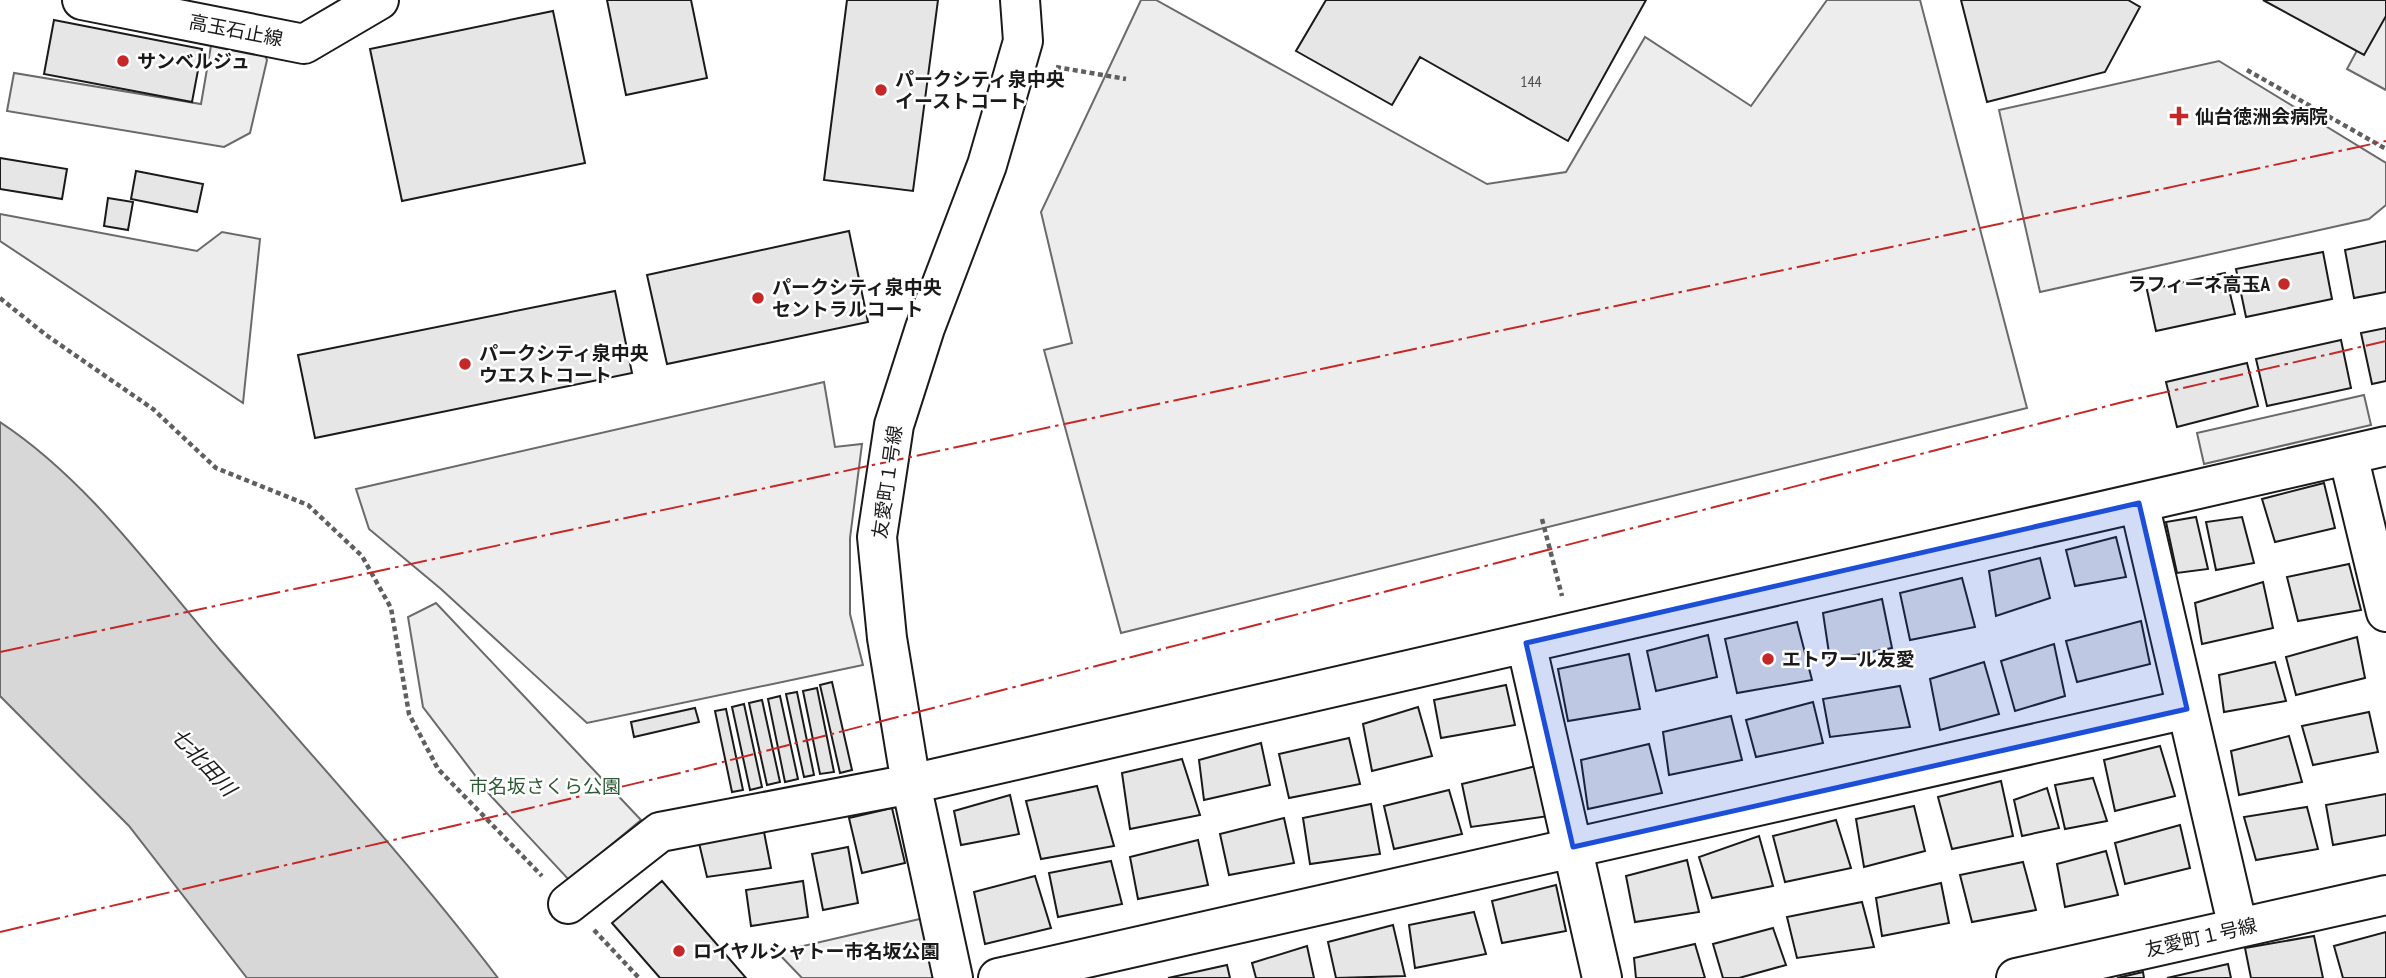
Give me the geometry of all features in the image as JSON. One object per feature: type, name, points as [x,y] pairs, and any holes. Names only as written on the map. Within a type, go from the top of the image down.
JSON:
[{"type":"street","name":"高玉石止線","points":[[82,0],[304,44],[379,0]]},
{"type":"street","name":"友愛町１号線","points":[[953,978],[911,784],[887,638],[877,537],[894,425],[925,328],[987,165],[1023,41],[1020,0]]},
{"type":"street","points":[[568,904],[660,832],[911,784],[2386,446]]},
{"type":"street","points":[[2348,455],[2386,612]]},
{"type":"street","points":[[2139,502],[2238,928]]},
{"type":"street","points":[[1526,643],[1602,978]]},
{"type":"street","points":[[999,978],[2187,709]]},
{"type":"street","name":"友愛町１号線","points":[[2029,977],[2386,895]]},
{"type":"path","points":[[1017,61],[1126,79]]},
{"type":"path","points":[[2247,70],[2386,149]]},
{"type":"path","points":[[0,298],[46,335],[153,409],[216,468],[309,505],[362,556],[391,608],[409,714],[438,769],[639,978]]},
{"type":"path","points":[[1542,519],[1571,633]]},
{"type":"highlighted area","points":[[2139,503],[2187,709],[1573,847],[1526,643]]},
{"type":"shaded area","points":[[1141,0],[1156,0],[1487,184],[1566,172],[1645,37],[1751,106],[1827,0],[1920,0],[2027,408],[1121,633],[1044,350],[1072,343],[1041,212]]},
{"type":"shaded area","points":[[2386,0],[2386,90],[2347,69]]},
{"type":"shaded area","points":[[213,34],[259,41],[267,60],[250,133],[224,147],[7,111],[14,73],[201,104]]},
{"type":"shaded area","points":[[2219,61],[2386,163],[2386,205],[2369,219],[2040,292],[1999,110]]},
{"type":"shaded area","points":[[0,214],[197,251],[222,232],[260,239],[243,403],[0,241]]},
{"type":"shaded area","points":[[824,382],[835,447],[862,444],[850,538],[850,614],[863,665],[587,723],[441,589],[369,529],[356,489]]},
{"type":"shaded area","points":[[2364,395],[2371,425],[2204,464],[2197,433]]},
{"type":"shaded area","name":"市名坂さくら公園","points":[[436,603],[641,820],[569,880],[490,795],[423,707],[408,617]]},
{"type":"shaded area","points":[[924,918],[938,978],[802,978],[777,952]]},
{"type":"water","name":"七北田川","points":[[0,422],[62,471],[118,528],[397,853],[498,978],[247,978],[129,826],[0,696]]},
{"type":"building","points":[[607,0],[691,0],[707,78],[626,95]]},
{"type":"building","name":"パークシティ泉中央 イーストコート","points":[[847,0],[938,0],[913,191],[824,180]]},
{"type":"building","points":[[1326,0],[1646,0],[1568,141],[1420,57],[1392,105],[1296,51]]},
{"type":"building","points":[[1961,0],[2128,0],[2140,7],[2105,72],[1987,102]]},
{"type":"building","points":[[2263,0],[2386,0],[2386,16],[2364,55]]},
{"type":"building","points":[[553,11],[585,163],[402,201],[370,49]]},
{"type":"building","name":"サンベルジュ","points":[[54,20],[202,49],[192,102],[44,74]]},
{"type":"building","points":[[0,158],[67,169],[62,199],[0,189]]},
{"type":"building","points":[[136,171],[203,184],[197,212],[131,199]]},
{"type":"building","points":[[108,198],[133,202],[128,230],[104,226]]},
{"type":"building","name":"パークシティ泉中央 セントラルコート","points":[[849,231],[868,322],[667,364],[647,275]]},
{"type":"building","points":[[2386,241],[2386,292],[2354,298],[2345,250]]},
{"type":"building","name":"ラフィーネ高玉A","points":[[2323,252],[2332,299],[2246,317],[2236,269]]},
{"type":"building","points":[[2225,273],[2235,314],[2156,331],[2147,290]]},
{"type":"building","name":"パークシティ泉中央 ウエストコート","points":[[615,291],[632,373],[315,438],[298,355]]},
{"type":"building","points":[[2386,328],[2386,381],[2372,384],[2361,333]]},
{"type":"building","points":[[2341,340],[2351,388],[2267,406],[2256,359]]},
{"type":"building","points":[[2247,363],[2258,406],[2177,427],[2166,382]]},
{"type":"building","points":[[2324,483],[2335,528],[2275,542],[2262,499]]},
{"type":"building","points":[[2196,517],[2208,569],[2177,573],[2166,522]]},
{"type":"building","points":[[2242,517],[2254,563],[2216,570],[2206,522]]},
{"type":"building","points":[[2116,537],[2126,577],[2075,586],[2066,550]]},
{"type":"building","points":[[2040,558],[2050,598],[1996,616],[1989,571]]},
{"type":"building","points":[[2349,564],[2361,610],[2298,621],[2287,577]]},
{"type":"building","points":[[1962,578],[1975,627],[1910,640],[1900,593]]},
{"type":"building","points":[[2263,582],[2273,628],[2202,644],[2195,603]]},
{"type":"building","points":[[1882,599],[1892,648],[1830,660],[1823,613]]},
{"type":"building","points":[[2141,621],[2150,664],[2077,682],[2066,641]]},
{"type":"building","name":"エトワール友愛","points":[[1797,622],[1812,680],[1737,693],[1725,639]]},
{"type":"building","points":[[1708,635],[1717,677],[1656,691],[1647,651]]},
{"type":"building","points":[[2357,637],[2365,678],[2296,695],[2286,657]]},
{"type":"building","points":[[2054,644],[2065,696],[2015,711],[2001,661]]},
{"type":"building","points":[[1629,654],[1640,709],[1568,721],[1558,669]]},
{"type":"building","points":[[1984,662],[1999,714],[1940,730],[1930,679]]},
{"type":"building","points":[[2275,662],[2286,701],[2224,712],[2219,675]]},
{"type":"building","points":[[832,682],[852,770],[840,773],[820,685]]},
{"type":"building","points":[[1506,685],[1515,725],[1441,738],[1434,700]]},
{"type":"building","points":[[1900,686],[1910,727],[1830,737],[1823,699]]},
{"type":"building","points":[[817,688],[834,772],[820,774],[803,691]]},
{"type":"building","points":[[797,692],[814,775],[804,777],[786,694]]},
{"type":"building","points":[[780,696],[798,779],[785,782],[768,699]]},
{"type":"building","points":[[762,700],[780,782],[767,785],[749,703]]},
{"type":"building","points":[[1813,702],[1823,743],[1756,757],[1746,720]]},
{"type":"building","points":[[744,704],[762,787],[750,790],[732,707]]},
{"type":"building","points":[[1418,707],[1432,756],[1372,771],[1363,724]]},
{"type":"building","points":[[695,708],[699,722],[634,737],[631,722]]},
{"type":"building","points":[[726,709],[743,790],[732,792],[715,711]]},
{"type":"building","points":[[2369,712],[2378,752],[2313,765],[2302,726]]},
{"type":"building","points":[[1731,716],[1742,760],[1669,775],[1663,732]]},
{"type":"building","points":[[2289,736],[2302,782],[2239,795],[2231,751]]},
{"type":"building","points":[[1349,738],[1360,784],[1289,798],[1279,754]]},
{"type":"building","points":[[1261,743],[1270,785],[1204,800],[1199,760]]},
{"type":"building","points":[[1649,744],[1662,793],[1588,809],[1581,760]]},
{"type":"building","points":[[2160,746],[2175,796],[2115,811],[2104,760]]},
{"type":"building","points":[[1182,759],[1200,815],[1130,829],[1122,773]]},
{"type":"building","points":[[1536,766],[1549,816],[1471,827],[1462,784]]},
{"type":"building","points":[[2093,778],[2107,821],[2065,829],[2055,785]]},
{"type":"building","points":[[2001,781],[2013,836],[1952,849],[1938,797]]},
{"type":"building","points":[[1097,786],[1114,846],[1041,859],[1026,801]]},
{"type":"building","points":[[2047,788],[2059,828],[2022,836],[2014,800]]},
{"type":"building","points":[[1449,790],[1462,834],[1394,849],[1384,806]]},
{"type":"building","points":[[2386,794],[2386,835],[2333,845],[2326,805]]},
{"type":"building","points":[[1010,795],[1019,834],[961,845],[954,811]]},
{"type":"building","points":[[1371,804],[1380,854],[1310,864],[1303,818]]},
{"type":"building","points":[[1914,806],[1925,851],[1864,867],[1856,819]]},
{"type":"building","points":[[2307,807],[2318,849],[2256,860],[2244,817]]},
{"type":"building","points":[[892,808],[905,863],[862,873],[849,818]]},
{"type":"building","points":[[1284,818],[1294,863],[1229,875],[1220,834]]},
{"type":"building","points":[[1836,820],[1851,868],[1785,882],[1773,836]]},
{"type":"building","points":[[2180,825],[2190,868],[2125,884],[2115,843]]},
{"type":"building","points":[[764,832],[771,868],[707,877],[699,843]]},
{"type":"building","points":[[1759,836],[1773,886],[1712,898],[1699,857]]},
{"type":"building","points":[[1198,840],[1208,885],[1138,899],[1130,857]]},
{"type":"building","points":[[848,847],[858,903],[823,910],[812,854]]},
{"type":"building","points":[[2106,851],[2118,895],[2065,907],[2057,864]]},
{"type":"building","points":[[1687,860],[1699,912],[1635,922],[1626,876]]},
{"type":"building","points":[[1111,861],[1122,904],[1058,917],[1049,873]]},
{"type":"building","points":[[2023,862],[2036,910],[1972,922],[1960,875]]},
{"type":"building","points":[[1035,876],[1051,928],[985,944],[974,892]]},
{"type":"building","name":"ロイヤルシャトー市名坂公園","points":[[662,881],[746,978],[660,978],[612,923]]},
{"type":"building","points":[[803,881],[808,917],[751,926],[746,890]]},
{"type":"building","points":[[1941,883],[1949,923],[1882,936],[1876,898]]},
{"type":"building","points":[[1556,885],[1566,931],[1502,943],[1492,901]]},
{"type":"building","points":[[1862,902],[1874,947],[1797,958],[1787,917]]},
{"type":"building","points":[[1474,912],[1486,954],[1415,968],[1409,925]]},
{"type":"building","points":[[1393,925],[1405,976],[1336,978],[1328,942]]},
{"type":"building","points":[[1773,928],[1786,965],[1739,978],[1723,978],[1713,944]]},
{"type":"building","points":[[2386,932],[2386,978],[2343,978],[2334,946]]},
{"type":"building","points":[[2314,936],[2323,978],[2251,978],[2245,948]]},
{"type":"building","points":[[1695,944],[1705,978],[1636,978],[1634,958]]},
{"type":"building","points":[[1307,946],[1314,978],[1256,978],[1252,963]]},
{"type":"building","points":[[2228,964],[2231,978],[2167,978]]},
{"type":"building","points":[[1227,965],[1230,978],[1168,978]]},
{"type":"building","points":[[2143,972],[2144,978],[2117,978]]},
{"type":"power","points":[[0,652],[2386,141]]},
{"type":"power","points":[[0,932],[680,773],[2123,402],[2386,341]]},
{"type":"place","name":"サンベルジュ","points":[[123,61]]},
{"type":"place","name":"パークシティ泉中央 イーストコート","points":[[881,90]]},
{"type":"place","name":"仙台徳洲会病院","points":[[2179,116]]},
{"type":"place","name":"ラフィーネ高玉A","points":[[2284,284]]},
{"type":"place","name":"パークシティ泉中央 セントラルコート","points":[[758,298]]},
{"type":"place","name":"パークシティ泉中央 ウエストコート","points":[[465,364]]},
{"type":"place","name":"エトワール友愛","points":[[1768,659]]},
{"type":"place","name":"ロイヤルシャトー市名坂公園","points":[[679,951]]}]
